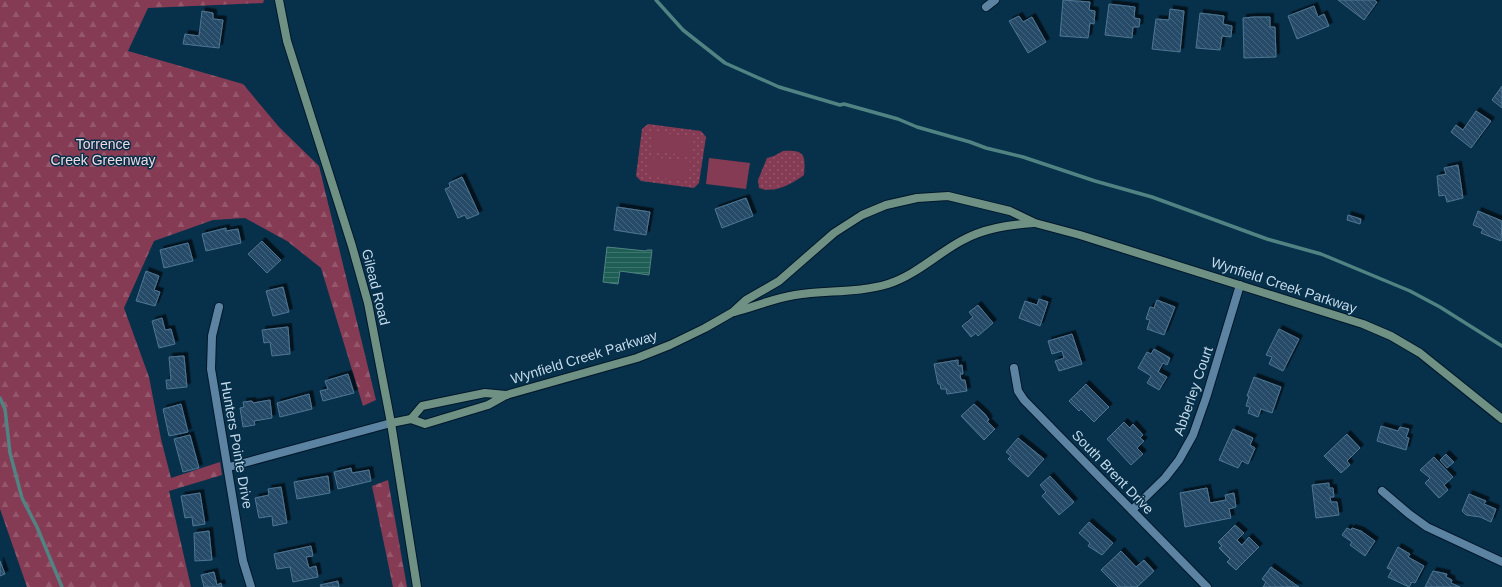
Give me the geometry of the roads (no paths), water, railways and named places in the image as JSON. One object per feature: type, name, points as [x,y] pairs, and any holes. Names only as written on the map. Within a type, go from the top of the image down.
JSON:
[{"type":"street","name":"Gilead Road","points":[[279,0],[287,41],[352,246],[368,303],[391,424],[417,587]]},
{"type":"street","points":[[986,7],[996,0]]},
{"type":"street","name":"Wynfield Creek Parkway","points":[[733,312],[746,300],[779,281],[834,233],[862,215],[886,205],[917,198],[948,196],[1010,210],[1035,223],[1080,235],[1362,324],[1391,336],[1420,354],[1502,419]]},
{"type":"street","name":"Wynfield Creek Parkway","points":[[411,418],[425,424],[488,406],[506,395],[653,352],[705,328],[733,312],[776,298],[871,289],[906,276],[961,241],[982,231],[1004,226],[1035,223]]},
{"type":"street","name":"Abberley Court","points":[[1132,510],[1165,478],[1179,460],[1193,435],[1206,398],[1240,285]]},
{"type":"street","name":"Hunters Pointe Drive","points":[[219,307],[212,336],[211,362],[243,561],[251,587]]},
{"type":"street","name":"South Brent Drive","points":[[1014,368],[1018,391],[1024,400],[1207,587]]},
{"type":"street","name":"Wynfield Creek Parkway","points":[[228,467],[411,418],[422,406],[485,392],[506,395]]},
{"type":"street","points":[[1382,491],[1408,514],[1427,527],[1502,562]]},
{"type":"waterway","points":[[656,0],[683,30],[725,63],[779,87],[840,105],[844,104],[898,119],[917,127],[986,148],[1023,157],[1095,181],[1152,197],[1267,239],[1321,254],[1410,291],[1440,307],[1502,346]]},
{"type":"waterway","points":[[0,398],[5,409],[10,453],[22,498],[37,527],[62,587]]},
{"type":"park label","name":"Torrence Creek Greenway","points":[[103,152]]}]
